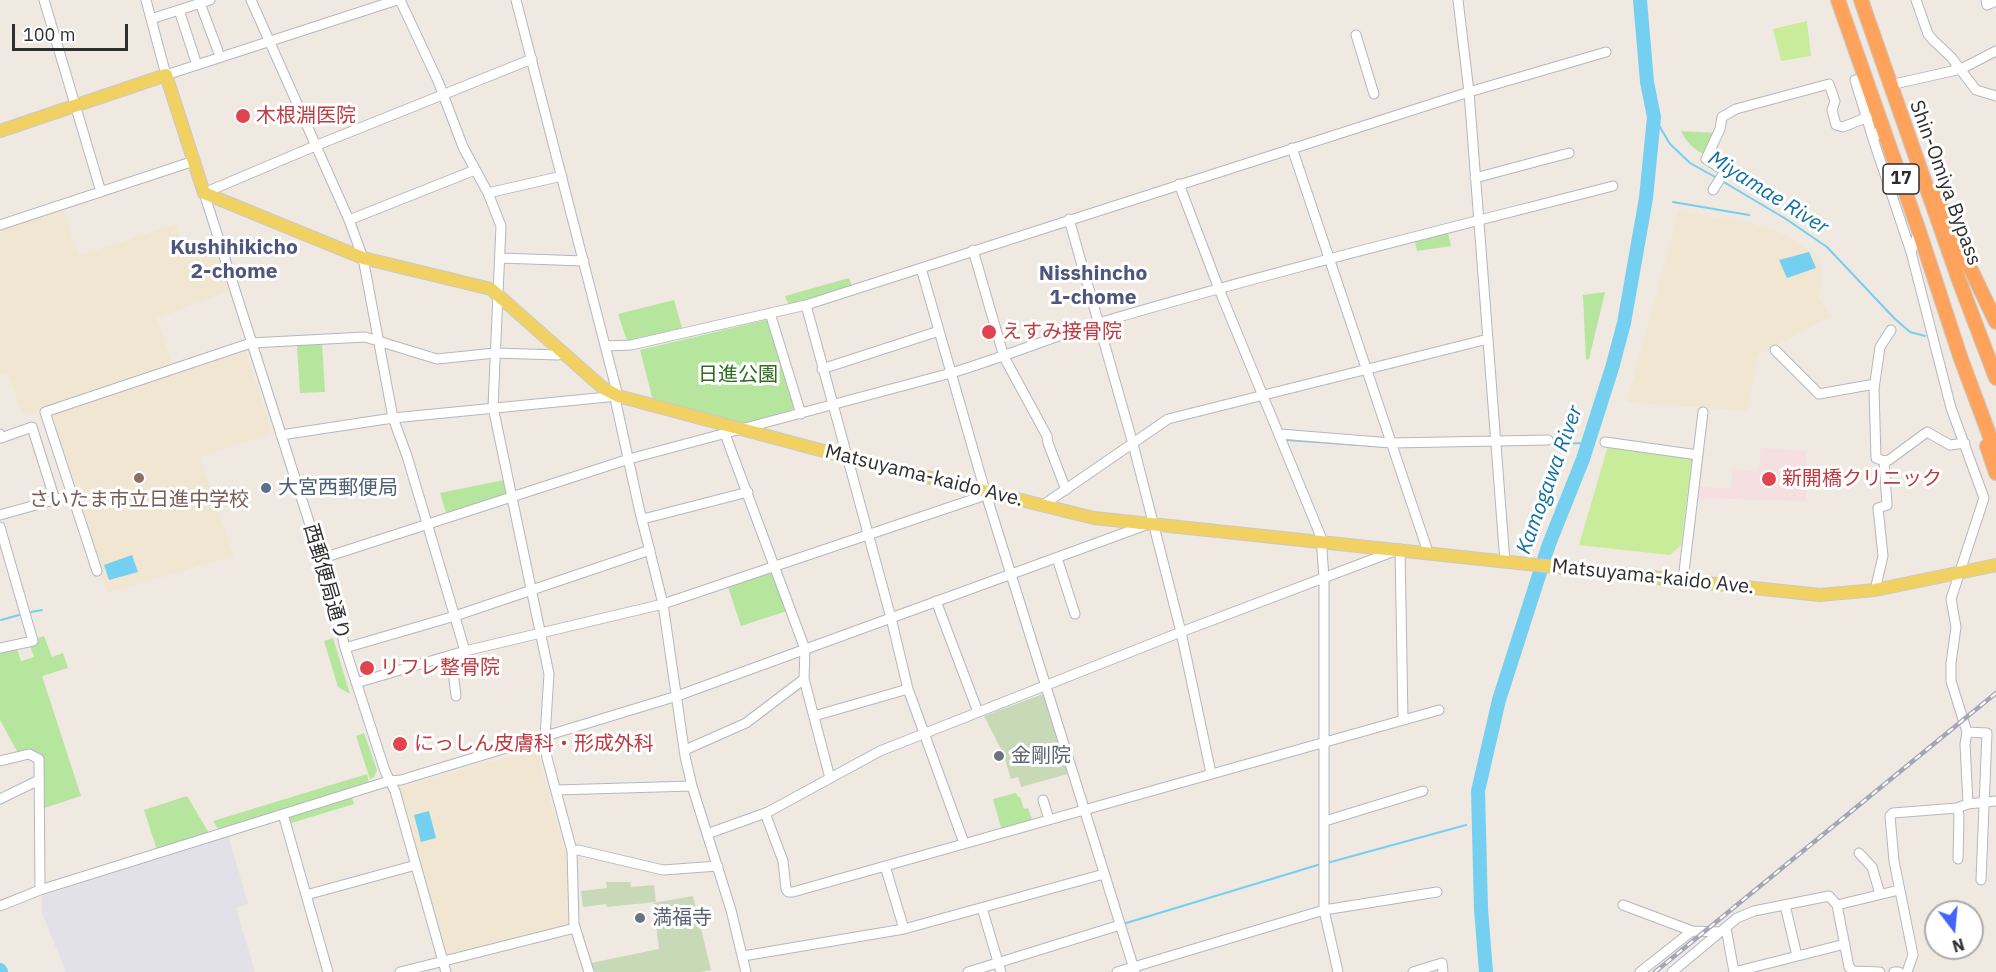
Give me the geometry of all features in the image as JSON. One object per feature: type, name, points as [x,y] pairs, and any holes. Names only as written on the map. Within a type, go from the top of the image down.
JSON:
[{"type":"highway","name":"Shin-Omiya Bypass","points":[[1838,0],[1961,359]]},
{"type":"highway","name":"Shin-Omiya Bypass","points":[[1861,0],[1960,283],[1996,378]]},
{"type":"highway","points":[[1922,175],[1949,219],[1960,249],[1996,322]]},
{"type":"highway","points":[[1960,283],[1996,351]]},
{"type":"highway","name":"17","points":[[1961,359],[1996,453]]},
{"type":"highway","name":"17","points":[[1961,359],[1966,385],[1996,473]]},
{"type":"main road","points":[[0,131],[166,75],[204,193]]},
{"type":"main road","name":"Matsuyama-kaido Ave.","points":[[204,193],[363,258],[485,287],[497,293],[603,388],[618,396],[846,457],[1094,518],[1820,595],[1875,590],[1996,565]]},
{"type":"street","points":[[44,0],[101,192]]},
{"type":"street","points":[[146,0],[166,75],[398,0],[443,94],[463,147],[488,193],[501,226],[493,407],[510,498],[549,674],[545,737],[547,758],[572,851],[575,928],[589,972]]},
{"type":"street","points":[[151,20],[210,0]]},
{"type":"street","points":[[251,0],[349,220],[363,258],[393,418],[407,456],[465,651]]},
{"type":"street","points":[[516,0],[618,396],[616,403],[628,459],[663,604],[692,786],[718,866],[746,972]]},
{"type":"street","points":[[1458,0],[1469,92],[1505,562]]},
{"type":"street","points":[[1916,0],[1928,34],[1961,69],[1976,90],[1996,96]]},
{"type":"street","points":[[1986,0],[1987,5],[1996,1]]},
{"type":"street","points":[[200,3],[218,51]]},
{"type":"street","points":[[179,10],[195,59]]},
{"type":"street","points":[[1356,35],[1374,94]]},
{"type":"street","points":[[1890,85],[1961,69],[1996,51]]},
{"type":"street","points":[[605,346],[631,345],[806,305],[1469,92],[1606,52]]},
{"type":"street","points":[[204,193],[532,59]]},
{"type":"street","points":[[1855,81],[1911,252],[1951,408],[1984,498],[1951,599],[1956,627],[1951,681],[1966,732],[1968,804]]},
{"type":"street","points":[[1713,190],[1725,171],[1706,159],[1720,129],[1722,117],[1736,109],[1829,84],[1835,101],[1832,110],[1836,125],[1843,127],[1868,117]]},
{"type":"street","points":[[1874,139],[1883,126]]},
{"type":"street","points":[[1292,148],[1428,552]]},
{"type":"street","points":[[1475,178],[1569,153]]},
{"type":"street","points":[[0,225],[194,161]]},
{"type":"street","points":[[349,220],[475,170]]},
{"type":"street","points":[[488,193],[562,176]]},
{"type":"street","points":[[1179,184],[1321,541],[1324,578],[1324,910],[1338,972]]},
{"type":"street","points":[[320,559],[628,459],[951,373],[1100,323],[1219,289],[1613,186]]},
{"type":"street","name":"西郵便局通り","points":[[204,193],[334,600],[356,683],[389,781],[395,791],[446,972]]},
{"type":"street","points":[[1069,219],[1133,444],[1150,525],[1181,632],[1211,773]]},
{"type":"street","points":[[1911,252],[1919,231]]},
{"type":"street","points":[[973,250],[1004,357],[1047,436],[1066,490]]},
{"type":"street","points":[[500,258],[584,261]]},
{"type":"street","points":[[921,268],[985,491],[1134,969]]},
{"type":"street","points":[[806,305],[908,689],[964,843]]},
{"type":"street","points":[[770,313],[801,414]]},
{"type":"street","points":[[1891,330],[1880,347],[1874,389],[1876,458],[1889,460],[1927,432],[1950,445],[1965,443]]},
{"type":"street","points":[[822,369],[939,331]]},
{"type":"street","points":[[97,571],[45,412],[251,343],[364,337],[437,359],[495,353],[558,355],[564,353]]},
{"type":"street","points":[[1042,506],[1168,419],[1488,339]]},
{"type":"street","points":[[1775,350],[1820,394],[1869,385],[1874,386],[1874,389]]},
{"type":"street","points":[[281,435],[393,418],[618,396]]},
{"type":"street","points":[[1683,580],[1703,412]]},
{"type":"street","points":[[0,434],[1,438],[32,427],[55,500]]},
{"type":"street","points":[[725,434],[805,649],[804,679],[830,778]]},
{"type":"street","points":[[1280,434],[1391,443],[1548,440]]},
{"type":"street","points":[[1605,442],[1698,455]]},
{"type":"street","points":[[1875,590],[1883,556],[1878,508],[1887,505],[1884,461]]},
{"type":"street","points":[[356,683],[465,651],[663,604],[980,497],[985,491]]},
{"type":"street","points":[[643,519],[748,492]]},
{"type":"street","points":[[0,515],[72,495]]},
{"type":"street","points":[[0,906],[40,890],[389,781],[401,780],[677,696],[1150,525]]},
{"type":"street","points":[[0,527],[33,641],[0,648]]},
{"type":"street","points":[[707,834],[765,813],[880,751],[1181,632],[1400,549],[1403,719]]},
{"type":"street","points":[[345,648],[455,616],[650,550]]},
{"type":"street","points":[[1057,558],[1075,614]]},
{"type":"street","points":[[936,602],[978,712]]},
{"type":"street","points":[[451,655],[456,696]]},
{"type":"street","points":[[685,750],[746,723],[804,679]]},
{"type":"street","points":[[814,716],[908,689]]},
{"type":"street","points":[[765,813],[783,861],[788,892],[1440,710]]},
{"type":"street","points":[[1966,732],[1987,733],[1981,880]]},
{"type":"street","points":[[0,761],[29,754],[39,759],[40,890]]},
{"type":"street","points":[[0,799],[39,780]]},
{"type":"street","points":[[556,790],[692,786]]},
{"type":"street","points":[[1325,821],[1423,791]]},
{"type":"street","points":[[1043,800],[1049,819]]},
{"type":"street","points":[[1907,972],[1912,955],[1894,861],[1890,816],[1893,813],[1957,808],[1968,804],[1996,801]]},
{"type":"street","points":[[1957,808],[1959,815],[1958,859]]},
{"type":"street","points":[[283,814],[327,972]]},
{"type":"street","points":[[572,851],[578,850],[663,870],[718,866]]},
{"type":"street","points":[[1859,853],[1872,867],[1880,894]]},
{"type":"street","points":[[306,895],[416,865]]},
{"type":"street","points":[[885,866],[904,929]]},
{"type":"street","points":[[743,956],[904,929],[1104,874]]},
{"type":"street","points":[[1837,905],[1899,890]]},
{"type":"street","points":[[1117,972],[1134,969],[1324,910],[1437,892]]},
{"type":"street","points":[[1672,972],[1737,918],[1754,911],[1829,896],[1837,905],[1850,967],[1853,971],[1880,972]]},
{"type":"street","points":[[1623,905],[1692,931],[1723,930]]},
{"type":"street","points":[[1785,905],[1797,956]]},
{"type":"street","points":[[982,908],[999,967]]},
{"type":"street","points":[[968,972],[999,967],[1120,925]]},
{"type":"street","points":[[400,972],[575,928]]},
{"type":"street","points":[[1723,930],[1734,972],[1845,944]]},
{"type":"street","points":[[1640,972],[1692,931]]},
{"type":"street","points":[[1413,972],[1442,963],[1443,972]]},
{"type":"street","points":[[1894,972],[1899,972]]},
{"type":"shaded area","points":[[63,210],[78,256],[176,224],[186,256],[215,247],[229,291],[157,318],[173,366],[23,415],[8,374],[0,376],[0,230]]},
{"type":"shaded area","points":[[1679,211],[1748,222],[1784,234],[1817,255],[1822,272],[1819,297],[1830,317],[1758,355],[1747,411],[1627,402]]},
{"type":"shaded area","name":"さいたま市立日進中学校","points":[[246,351],[272,434],[200,457],[234,556],[107,593],[51,414]]},
{"type":"shaded area","name":"新開橋クリニック","points":[[1761,448],[1806,451],[1806,501],[1696,498],[1697,486],[1731,489],[1733,469],[1759,472]]},
{"type":"shaded area","points":[[539,748],[539,761],[566,856],[568,928],[448,956],[445,954],[398,788]]},
{"type":"shaded area","points":[[228,835],[248,904],[236,908],[255,972],[66,972],[42,913],[42,896]]},
{"type":"green space","points":[[1807,21],[1811,56],[1781,61],[1773,29]]},
{"type":"green space","points":[[1681,131],[1718,133],[1706,155],[1691,145]]},
{"type":"green space","points":[[1448,233],[1451,246],[1417,251],[1415,242]]},
{"type":"green space","points":[[849,278],[852,287],[789,306],[785,296]]},
{"type":"green space","points":[[1605,292],[1589,359],[1586,360],[1583,295]]},
{"type":"green space","points":[[674,300],[682,328],[629,340],[626,338],[618,314]]},
{"type":"green space","name":"日進公園","points":[[769,321],[795,406],[792,410],[741,425],[653,401],[640,350]]},
{"type":"green space","points":[[322,344],[325,392],[300,393],[297,345]]},
{"type":"green space","points":[[1608,446],[1692,458],[1681,545],[1670,555],[1579,545]]},
{"type":"green space","points":[[504,480],[508,497],[447,516],[440,493]]},
{"type":"green space","points":[[775,568],[790,610],[741,626],[727,584]]},
{"type":"green space","points":[[44,636],[52,657],[63,653],[68,668],[42,676],[81,796],[44,808],[42,757],[18,753],[0,720],[0,652],[17,648],[21,661],[34,657],[30,645],[35,639]]},
{"type":"green space","points":[[333,638],[350,694],[338,687],[324,641]]},
{"type":"green space","points":[[1043,694],[1068,774],[1021,787],[1018,777],[1011,779],[1003,753],[984,716]]},
{"type":"green space","points":[[364,733],[377,770],[374,777],[370,779],[356,736]]},
{"type":"green space","points":[[367,774],[369,783],[219,830],[213,821]]},
{"type":"green space","points":[[1016,793],[1024,809],[1028,808],[1033,822],[1002,831],[993,799]]},
{"type":"green space","points":[[351,794],[354,804],[288,824],[285,815]]},
{"type":"green space","points":[[187,796],[209,833],[157,850],[144,810]]},
{"type":"green space","points":[[606,882],[630,882],[631,887],[654,885],[656,902],[583,907],[581,891],[607,888]]},
{"type":"green space","points":[[693,896],[711,970],[701,972],[595,972],[591,963],[659,949],[653,903]]},
{"type":"water","points":[[1809,252],[1816,268],[1787,278],[1779,260]]},
{"type":"water","points":[[132,555],[138,572],[109,580],[104,565]]},
{"type":"water","points":[[429,811],[436,838],[421,842],[414,815]]},
{"type":"waterway","name":"Kamogawa River","points":[[1486,972],[1481,909],[1478,791],[1499,700],[1549,544],[1583,459],[1612,368],[1624,323],[1646,198],[1654,117],[1647,82],[1640,0]]},
{"type":"waterway","name":"Miyamae River","points":[[1654,117],[1670,144],[1690,163],[1717,178]]},
{"type":"waterway","name":"Miyamae River","points":[[1722,181],[1786,219],[1827,247],[1894,318],[1910,332],[1925,336]]},
{"type":"waterway","points":[[1673,202],[1749,215]]},
{"type":"waterway","points":[[1287,440],[1389,447]]},
{"type":"waterway","points":[[1550,444],[1588,443]]},
{"type":"waterway","points":[[31,612],[42,610]]},
{"type":"waterway","points":[[1,620],[19,615]]},
{"type":"waterway","points":[[1327,863],[1466,825]]},
{"type":"waterway","points":[[1123,924],[1321,864]]},
{"type":"railway","points":[[1655,972],[1996,693]]},
{"type":"place","name":"木根淵医院","points":[[243,116]]},
{"type":"place","name":"えすみ接骨院","points":[[989,332]]},
{"type":"place","name":"さいたま市立日進中学校","points":[[139,478]]},
{"type":"place","name":"新開橋クリニック","points":[[1769,479]]},
{"type":"place","name":"大宮西郵便局","points":[[266,488]]},
{"type":"place","name":"リフレ整骨院","points":[[367,668]]},
{"type":"place","name":"にっしん皮膚科・形成外科","points":[[400,744]]},
{"type":"place","name":"金剛院","points":[[999,756]]},
{"type":"place","name":"満福寺","points":[[640,918]]},
{"type":"district","name":"Kushihikicho 2-chome","points":[[234,260]]},
{"type":"district","name":"Nisshincho 1-chome","points":[[1093,286]]}]
